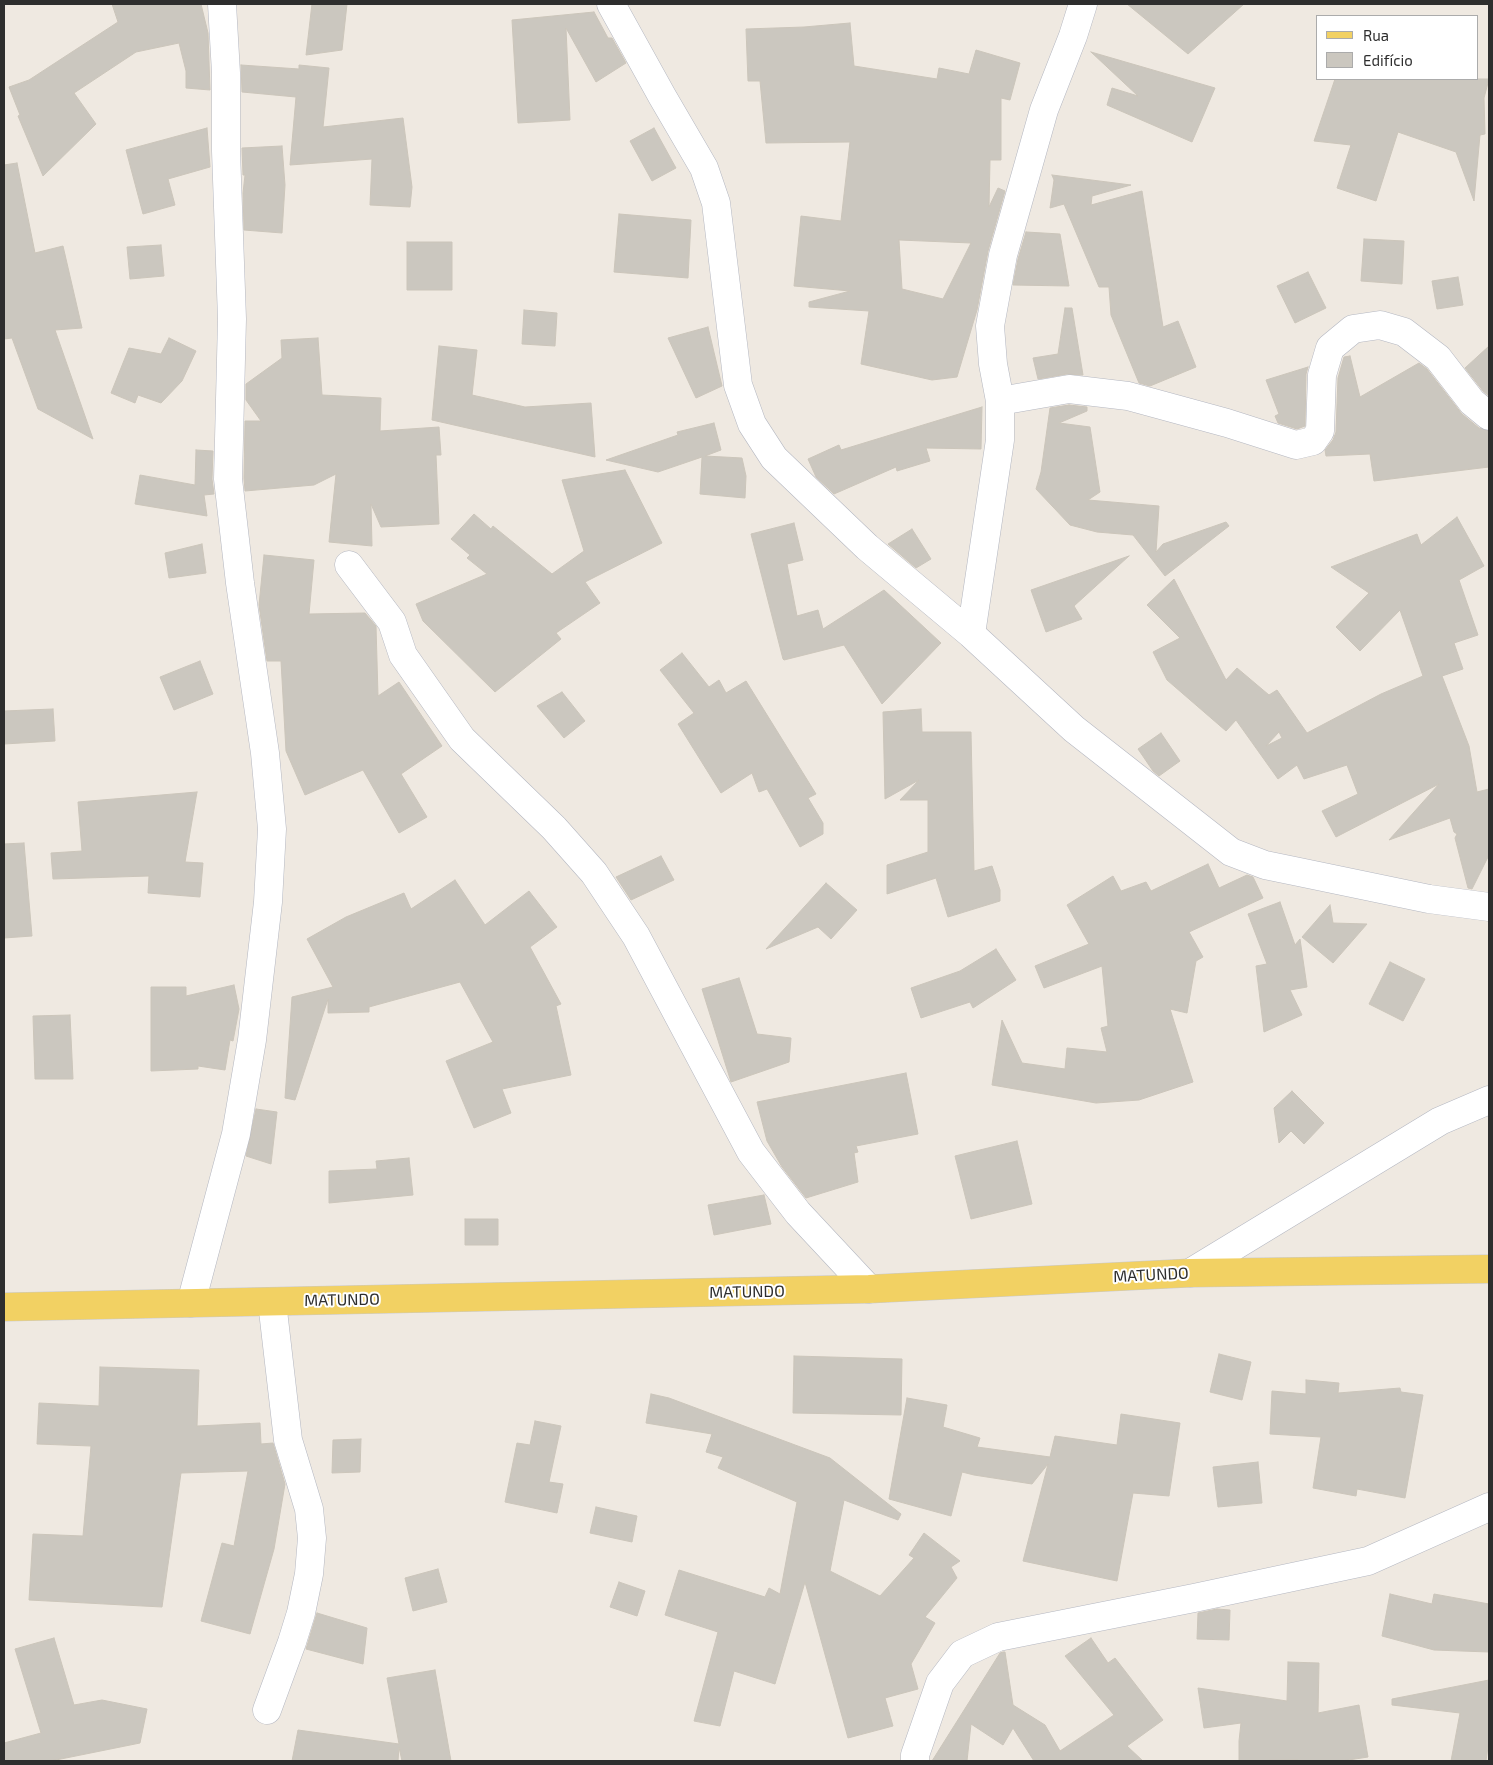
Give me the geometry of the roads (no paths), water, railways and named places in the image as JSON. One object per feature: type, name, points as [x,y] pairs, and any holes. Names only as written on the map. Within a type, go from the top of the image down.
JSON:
[{"type":"main road","name":"MATUNDO","points":[[4,1308],[869,1289],[1190,1274],[1489,1269]]},
{"type":"street","points":[[191,1303],[236,1134],[252,1040],[268,902],[272,829],[266,753],[240,583],[228,479],[232,319],[226,151],[226,73],[222,4]]},
{"type":"street","points":[[611,4],[704,168],[716,203],[738,384],[752,424],[774,458],[867,548],[971,634],[1074,729],[1230,852],[1265,865],[1429,899],[1489,907]]},
{"type":"street","points":[[971,634],[1000,440],[1000,401],[993,364],[990,326],[1003,255],[1044,110],[1073,36],[1083,4]]},
{"type":"street","points":[[1000,401],[1069,389],[1128,396],[1227,423],[1296,445],[1313,442],[1320,431],[1322,375],[1330,348],[1353,329],[1380,325],[1404,332],[1438,358],[1472,402],[1489,416]]},
{"type":"street","points":[[349,565],[392,622],[404,655],[462,739],[554,828],[594,873],[636,936],[751,1152],[798,1213],[869,1289]]},
{"type":"street","points":[[1190,1274],[1440,1121],[1489,1100]]},
{"type":"street","points":[[267,1710],[301,1613],[310,1574],[312,1538],[309,1509],[288,1440],[272,1302]]},
{"type":"street","points":[[915,1761],[915,1755],[940,1683],[962,1654],[998,1637],[1368,1561],[1489,1507]]}]
